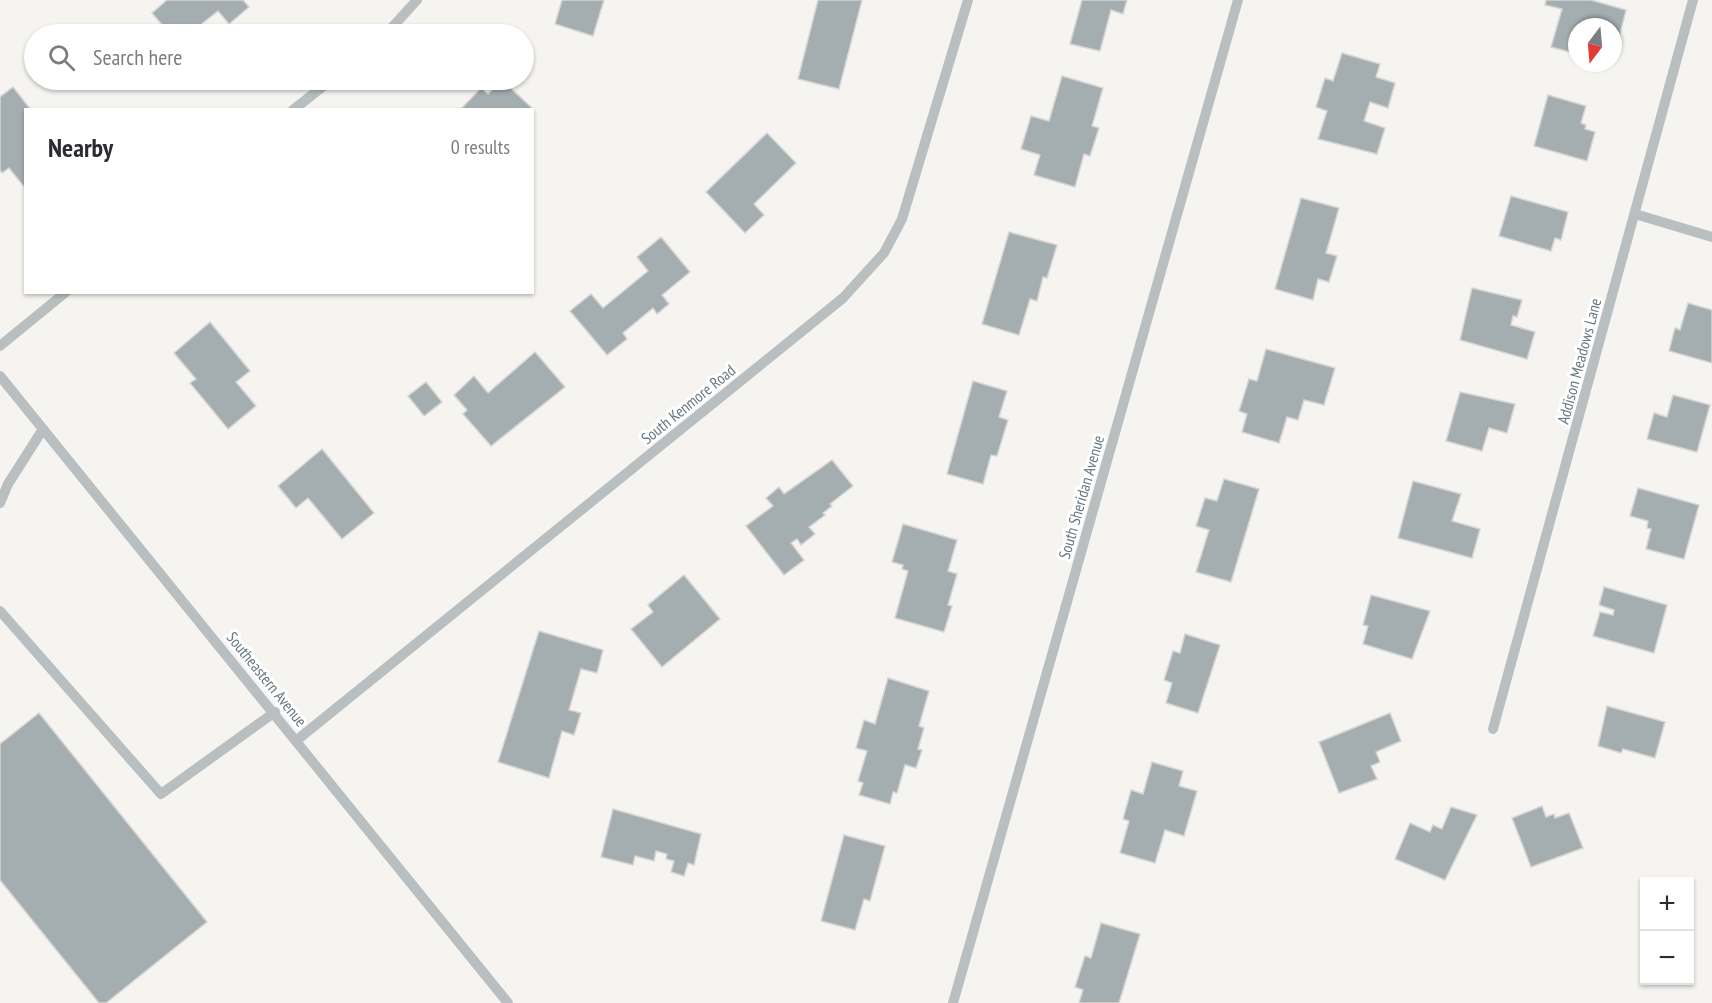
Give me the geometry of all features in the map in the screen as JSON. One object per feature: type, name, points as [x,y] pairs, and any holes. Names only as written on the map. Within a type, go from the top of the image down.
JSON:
[{"type":"street","points":[[396,24],[417,0]]},
{"type":"street","name":"South Kenmore Road","points":[[297,740],[834,305],[870,271],[884,253],[907,207],[968,0]]},
{"type":"street","name":"South Sheridan Avenue","points":[[953,1003],[1238,0]]},
{"type":"street","name":"Addison Meadows Lane","points":[[1493,729],[1693,0]]},
{"type":"street","points":[[296,108],[318,90]]},
{"type":"street","points":[[1635,214],[1712,237]]},
{"type":"street","points":[[0,346],[64,294]]},
{"type":"street","name":"Southeastern Avenue","points":[[0,376],[275,712],[508,1003]]},
{"type":"street","points":[[0,503],[8,484],[44,429]]},
{"type":"street","points":[[0,611],[161,794],[275,712]]},
{"type":"building","points":[[167,0],[243,0],[249,7],[229,24],[218,11],[202,24],[161,24],[152,13]]},
{"type":"building","points":[[562,0],[604,0],[593,36],[555,24]]},
{"type":"building","points":[[818,0],[862,0],[839,89],[798,79]]},
{"type":"building","points":[[1082,0],[1127,0],[1123,14],[1111,10],[1100,51],[1070,44]]},
{"type":"building","points":[[1546,0],[1591,0],[1626,10],[1622,26],[1622,18],[1568,18],[1568,52],[1551,47],[1562,9],[1545,5]]},
{"type":"building","points":[[1342,53],[1380,64],[1376,77],[1395,83],[1388,108],[1370,102],[1364,121],[1385,128],[1377,154],[1318,139],[1327,111],[1316,107],[1325,78],[1333,81]]},
{"type":"building","points":[[1062,76],[1103,88],[1092,126],[1099,128],[1090,156],[1084,154],[1075,187],[1034,175],[1040,155],[1021,149],[1031,116],[1049,121]]},
{"type":"building","points":[[13,87],[29,108],[24,108],[24,187],[9,168],[2,173],[0,170],[0,97]]},
{"type":"building","points":[[479,90],[488,94],[492,90],[513,90],[532,108],[462,108]]},
{"type":"building","points":[[1548,95],[1586,106],[1581,123],[1586,125],[1585,129],[1595,132],[1587,161],[1534,146]]},
{"type":"building","points":[[767,133],[796,163],[754,204],[764,215],[745,233],[706,192]]},
{"type":"building","points":[[1511,196],[1568,212],[1561,240],[1555,238],[1551,251],[1499,236]]},
{"type":"building","points":[[1301,198],[1339,208],[1326,253],[1337,256],[1329,282],[1318,279],[1313,300],[1275,289]]},
{"type":"building","points":[[1009,232],[1057,245],[1047,278],[1043,277],[1037,301],[1030,299],[1019,335],[982,324]]},
{"type":"building","points":[[661,237],[690,272],[662,295],[669,304],[657,314],[653,308],[623,333],[627,339],[607,355],[570,311],[591,294],[603,308],[648,271],[637,257]]},
{"type":"building","points":[[1472,288],[1522,300],[1517,317],[1513,316],[1511,325],[1535,332],[1527,359],[1460,340]]},
{"type":"building","points":[[1688,303],[1712,310],[1712,363],[1669,351],[1675,328],[1680,330]]},
{"type":"building","points":[[210,322],[250,371],[236,382],[256,406],[228,429],[190,383],[196,379],[174,353]]},
{"type":"building","points":[[1266,349],[1335,368],[1324,405],[1304,400],[1298,420],[1287,417],[1279,443],[1242,432],[1247,414],[1239,411],[1249,379],[1257,381]]},
{"type":"building","points":[[535,352],[565,387],[491,446],[463,414],[467,410],[454,395],[474,376],[488,393]]},
{"type":"building","points":[[973,381],[1007,391],[999,417],[1008,420],[997,456],[991,455],[983,484],[947,474]]},
{"type":"building","points":[[426,382],[442,402],[424,416],[408,396]]},
{"type":"building","points":[[1460,392],[1515,404],[1507,433],[1489,428],[1482,451],[1446,441]]},
{"type":"building","points":[[1673,395],[1710,405],[1697,452],[1647,439],[1654,413],[1667,417]]},
{"type":"building","points":[[322,449],[374,513],[342,539],[308,498],[296,508],[278,486]]},
{"type":"building","points":[[832,460],[853,486],[830,504],[832,506],[823,513],[825,515],[809,527],[815,534],[801,545],[797,539],[791,543],[804,560],[784,575],[746,526],[773,506],[766,498],[779,487],[784,494]]},
{"type":"building","points":[[1224,479],[1259,489],[1231,582],[1196,572],[1209,530],[1196,526],[1205,498],[1217,501]]},
{"type":"building","points":[[1413,481],[1461,494],[1452,521],[1480,529],[1472,558],[1398,538]]},
{"type":"building","points":[[1638,488],[1699,505],[1684,559],[1646,549],[1651,529],[1647,528],[1648,521],[1630,516]]},
{"type":"building","points":[[903,524],[957,540],[948,571],[957,574],[948,605],[952,606],[944,632],[895,618],[908,571],[902,569],[903,565],[892,562]]},
{"type":"building","points":[[684,575],[720,619],[662,667],[631,629],[653,612],[648,605]]},
{"type":"building","points":[[1604,587],[1667,605],[1654,653],[1593,636],[1600,612],[1613,615],[1614,610],[1599,605]]},
{"type":"building","points":[[1371,595],[1430,611],[1412,659],[1363,644],[1368,626],[1363,625]]},
{"type":"building","points":[[539,631],[603,650],[597,673],[581,669],[569,710],[581,713],[574,735],[562,731],[549,778],[498,762]]},
{"type":"building","points":[[1185,634],[1220,645],[1198,713],[1166,703],[1172,683],[1164,680],[1173,651],[1180,653]]},
{"type":"building","points":[[888,678],[929,691],[919,726],[924,728],[918,749],[922,750],[916,768],[905,765],[897,793],[893,792],[890,804],[859,795],[863,783],[858,781],[867,751],[856,748],[864,720],[875,724]]},
{"type":"building","points":[[1607,706],[1665,722],[1655,758],[1623,749],[1621,753],[1598,746]]},
{"type":"building","points":[[39,713],[207,922],[106,1003],[99,1003],[0,880],[0,744]]},
{"type":"building","points":[[1390,713],[1401,741],[1376,752],[1380,762],[1371,766],[1377,779],[1339,793],[1319,742]]},
{"type":"building","points":[[1152,762],[1183,771],[1179,786],[1197,791],[1184,836],[1165,830],[1155,863],[1120,853],[1129,821],[1123,819],[1131,790],[1143,794]]},
{"type":"building","points":[[1542,806],[1546,817],[1554,814],[1555,818],[1569,813],[1583,848],[1531,867],[1512,818]]},
{"type":"building","points":[[1451,807],[1477,815],[1445,880],[1395,859],[1410,823],[1430,832],[1433,825],[1442,829]]},
{"type":"building","points":[[613,809],[701,834],[694,865],[688,863],[684,876],[671,872],[674,861],[666,859],[667,854],[656,851],[654,861],[635,856],[633,865],[601,857]]},
{"type":"building","points":[[844,835],[885,846],[870,901],[864,899],[855,930],[821,921]]},
{"type":"building","points":[[1101,923],[1140,934],[1119,1003],[1079,1003],[1083,990],[1075,987],[1085,956],[1091,958]]}]
